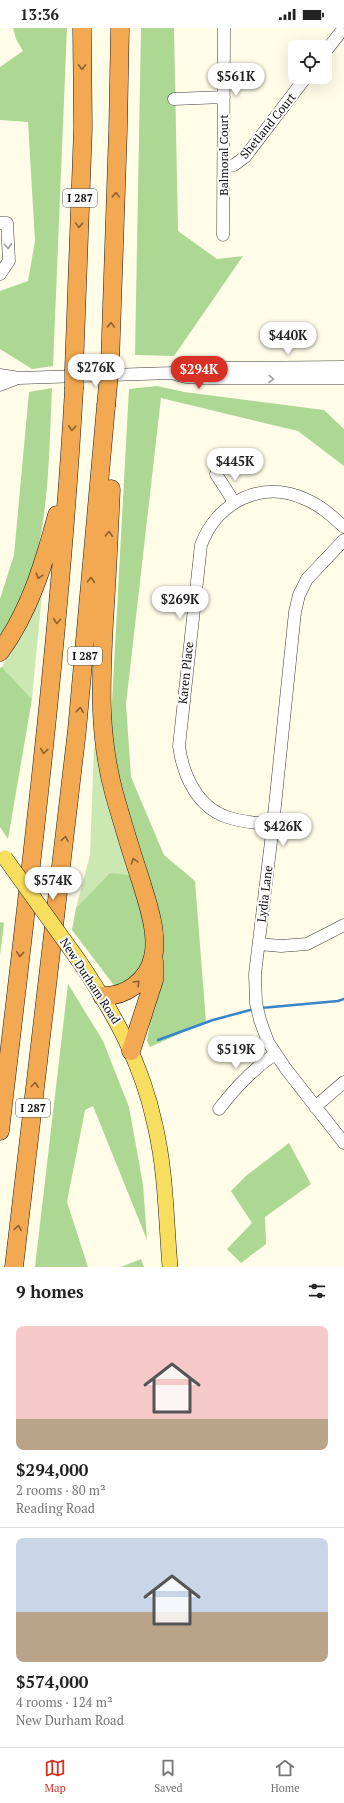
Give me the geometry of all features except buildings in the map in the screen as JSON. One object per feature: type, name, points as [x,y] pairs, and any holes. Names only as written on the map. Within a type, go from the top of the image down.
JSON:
[{"type":"highway","name":"I 287","points":[[0,1131],[53,667],[69,471],[74,389],[83,128],[82,28]]},
{"type":"highway","name":"I 287","points":[[14,1267],[76,745],[105,425],[110,364],[120,28]]},
{"type":"highway","points":[[105,425],[114,436],[101,682],[101,719],[106,756],[114,792],[148,907],[154,938],[154,980],[131,1051]]},
{"type":"highway","points":[[0,652],[17,626],[32,595],[51,539],[69,471]]},
{"type":"highway","points":[[102,996],[122,994],[135,986],[148,970],[153,958]]},
{"type":"main road","name":"New Durham Road","points":[[2,854],[79,961],[102,996],[113,1013],[131,1051],[150,1103],[158,1141],[166,1203],[170,1267]]},
{"type":"street","name":"Balmoral Court","points":[[223,235],[224,28]]},
{"type":"street","points":[[332,42],[339,32]]},
{"type":"street","name":"Shetland Court","points":[[224,167],[234,165],[245,157],[301,84]]},
{"type":"street","points":[[174,98],[224,97]]},
{"type":"street","points":[[0,223],[7,223],[9,262],[0,274]]},
{"type":"street","points":[[171,373],[187,365],[232,368],[344,367]]},
{"type":"street","points":[[0,375],[19,378],[171,373],[186,377],[203,378],[344,378]]},
{"type":"street","points":[[0,385],[19,378]]},
{"type":"street","points":[[216,474],[234,502]]},
{"type":"street","name":"Karen Place","points":[[273,825],[227,817],[210,807],[199,797],[189,783],[181,764],[179,746],[201,544],[205,534],[215,519],[234,502],[256,493],[282,492],[304,498],[315,504],[344,527]]},
{"type":"street","name":"Lydia Lane","points":[[344,540],[307,579],[299,595],[295,612],[273,825],[255,974],[256,1003],[264,1031],[275,1054],[344,1143]]},
{"type":"street","points":[[259,944],[281,946],[307,944],[344,925]]},
{"type":"street","points":[[219,1109],[236,1086],[262,1063],[275,1054]]},
{"type":"street","points":[[315,1107],[344,1082]]},
{"type":"green space","points":[[13,28],[67,28],[53,366],[32,369],[0,349],[0,291],[28,281],[35,241],[28,122],[0,120],[0,67],[23,51],[16,39]]},
{"type":"green space","points":[[141,28],[174,28],[178,231],[217,259],[243,256],[174,356],[135,355]]},
{"type":"green space","points":[[157,386],[184,392],[324,410],[344,429],[344,466],[298,431],[161,398],[126,704],[131,777],[164,855],[195,881],[206,1022],[150,1047],[147,1041],[164,933],[119,790],[113,752],[111,720],[129,389]]},
{"type":"green space","points":[[52,388],[47,484],[44,517],[38,549],[29,580],[17,610],[0,637],[0,599],[14,555],[29,392]]},
{"type":"green space","points":[[42,594],[32,699],[2,667]]},
{"type":"green space","points":[[2,667],[32,699],[8,839],[0,827],[0,668]]},
{"type":"green space","points":[[94,748],[99,748],[136,880],[110,873],[76,908],[90,855]]},
{"type":"green space","points":[[110,873],[128,875],[136,880],[148,925],[147,959],[131,979],[116,988],[72,930],[76,908]]},
{"type":"green space","points":[[0,922],[4,923],[0,955]]},
{"type":"green space","points":[[68,984],[103,1041],[129,1107],[143,1185],[147,1240],[93,1106],[85,1110],[67,1202],[88,1267],[35,1267]]},
{"type":"green space","points":[[289,1143],[311,1184],[265,1217],[266,1244],[241,1263],[227,1249],[252,1223],[231,1191],[247,1175]]},
{"type":"green space","points":[[141,1259],[144,1267],[121,1267]]},
{"type":"waterway","points":[[261,1008],[338,1001],[344,999]]},
{"type":"waterway","points":[[158,1040],[213,1020],[254,1009]]}]
